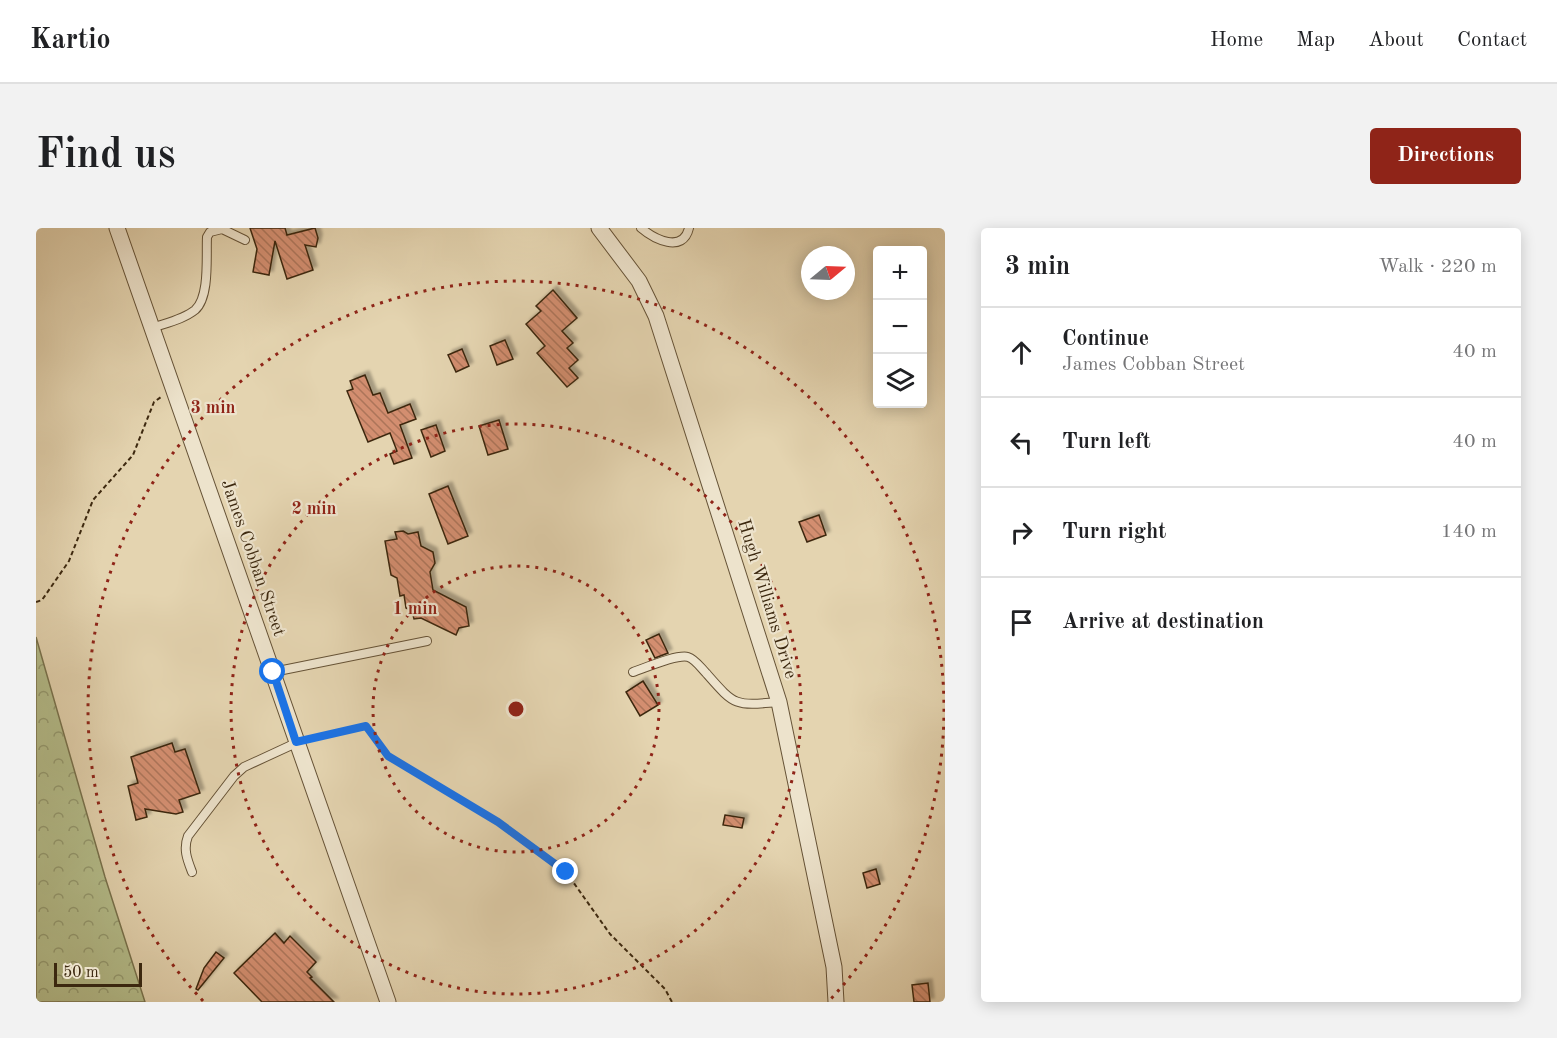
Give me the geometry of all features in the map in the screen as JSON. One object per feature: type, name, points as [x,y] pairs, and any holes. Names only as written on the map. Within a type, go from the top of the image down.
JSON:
[{"type":"street","name":"James Cobban Street","points":[[117,228],[388,1002]]},
{"type":"street","name":"Hugh Williams Drive","points":[[599,228],[639,281],[656,316],[779,702],[834,967],[836,1002]]},
{"type":"lane","points":[[641,228],[663,242],[670,243],[683,239],[688,234],[689,228]]},
{"type":"lane","points":[[152,328],[185,316],[197,308],[204,294],[207,237],[210,232],[222,229],[245,240]]},
{"type":"lane","points":[[273,672],[427,641]]},
{"type":"lane","points":[[633,672],[688,657],[697,663],[727,697],[737,703],[750,705],[779,702]]},
{"type":"lane","points":[[192,872],[185,852],[188,836],[234,776],[244,768],[296,742]]},
{"type":"path","points":[[36,602],[42,600],[69,561],[93,500],[133,455],[154,402],[174,390]]},
{"type":"path","points":[[296,742],[366,726],[388,756],[498,822],[566,872],[610,934],[665,989],[672,1002]]},
{"type":"green space","points":[[36,637],[105,877],[145,1002],[36,1002]]},
{"type":"building","points":[[250,228],[285,228],[287,235],[315,228],[318,238],[316,247],[305,245],[313,270],[287,279],[275,241],[269,275],[253,272],[257,249]]},
{"type":"building","points":[[553,290],[577,318],[562,331],[573,343],[567,348],[578,360],[569,368],[578,378],[567,387],[537,353],[545,346],[526,324],[541,311],[536,306]]},
{"type":"building","points":[[505,340],[513,359],[497,365],[490,346]]},
{"type":"building","points":[[462,349],[469,366],[456,372],[448,355]]},
{"type":"building","points":[[365,375],[373,395],[380,393],[388,413],[410,404],[416,419],[400,425],[412,458],[394,464],[390,454],[397,451],[390,433],[368,442],[347,391],[353,389],[350,381]]},
{"type":"building","points":[[499,420],[508,449],[488,455],[479,426]]},
{"type":"building","points":[[436,425],[445,451],[431,457],[421,430]]},
{"type":"building","points":[[448,486],[468,536],[448,544],[429,494]]},
{"type":"building","points":[[819,515],[826,535],[807,542],[799,522]]},
{"type":"building","points":[[403,531],[408,534],[418,532],[421,546],[433,552],[435,563],[430,572],[433,590],[466,607],[469,626],[459,628],[456,635],[421,618],[414,619],[412,611],[406,608],[404,595],[400,596],[397,578],[391,575],[385,541],[397,539],[395,532]]},
{"type":"building","points":[[659,634],[668,653],[655,658],[646,640]]},
{"type":"building","points":[[643,681],[658,705],[640,716],[626,692]]},
{"type":"building","points":[[172,743],[175,752],[185,749],[200,793],[179,800],[183,812],[176,814],[145,809],[147,817],[136,820],[128,786],[138,783],[131,757]]},
{"type":"building","points":[[725,815],[744,818],[742,828],[723,825]]},
{"type":"building","points":[[876,869],[880,884],[867,888],[863,873]]},
{"type":"building","points":[[275,933],[284,943],[290,936],[316,962],[307,972],[334,1002],[262,1002],[234,973]]},
{"type":"building","points":[[216,952],[224,958],[198,990],[196,989],[204,968]]},
{"type":"building","points":[[928,983],[930,1002],[914,1002],[912,985]]},
{"type":"route","points":[[273,672],[296,742],[366,726],[388,756],[423,780],[498,822],[566,872]]}]
